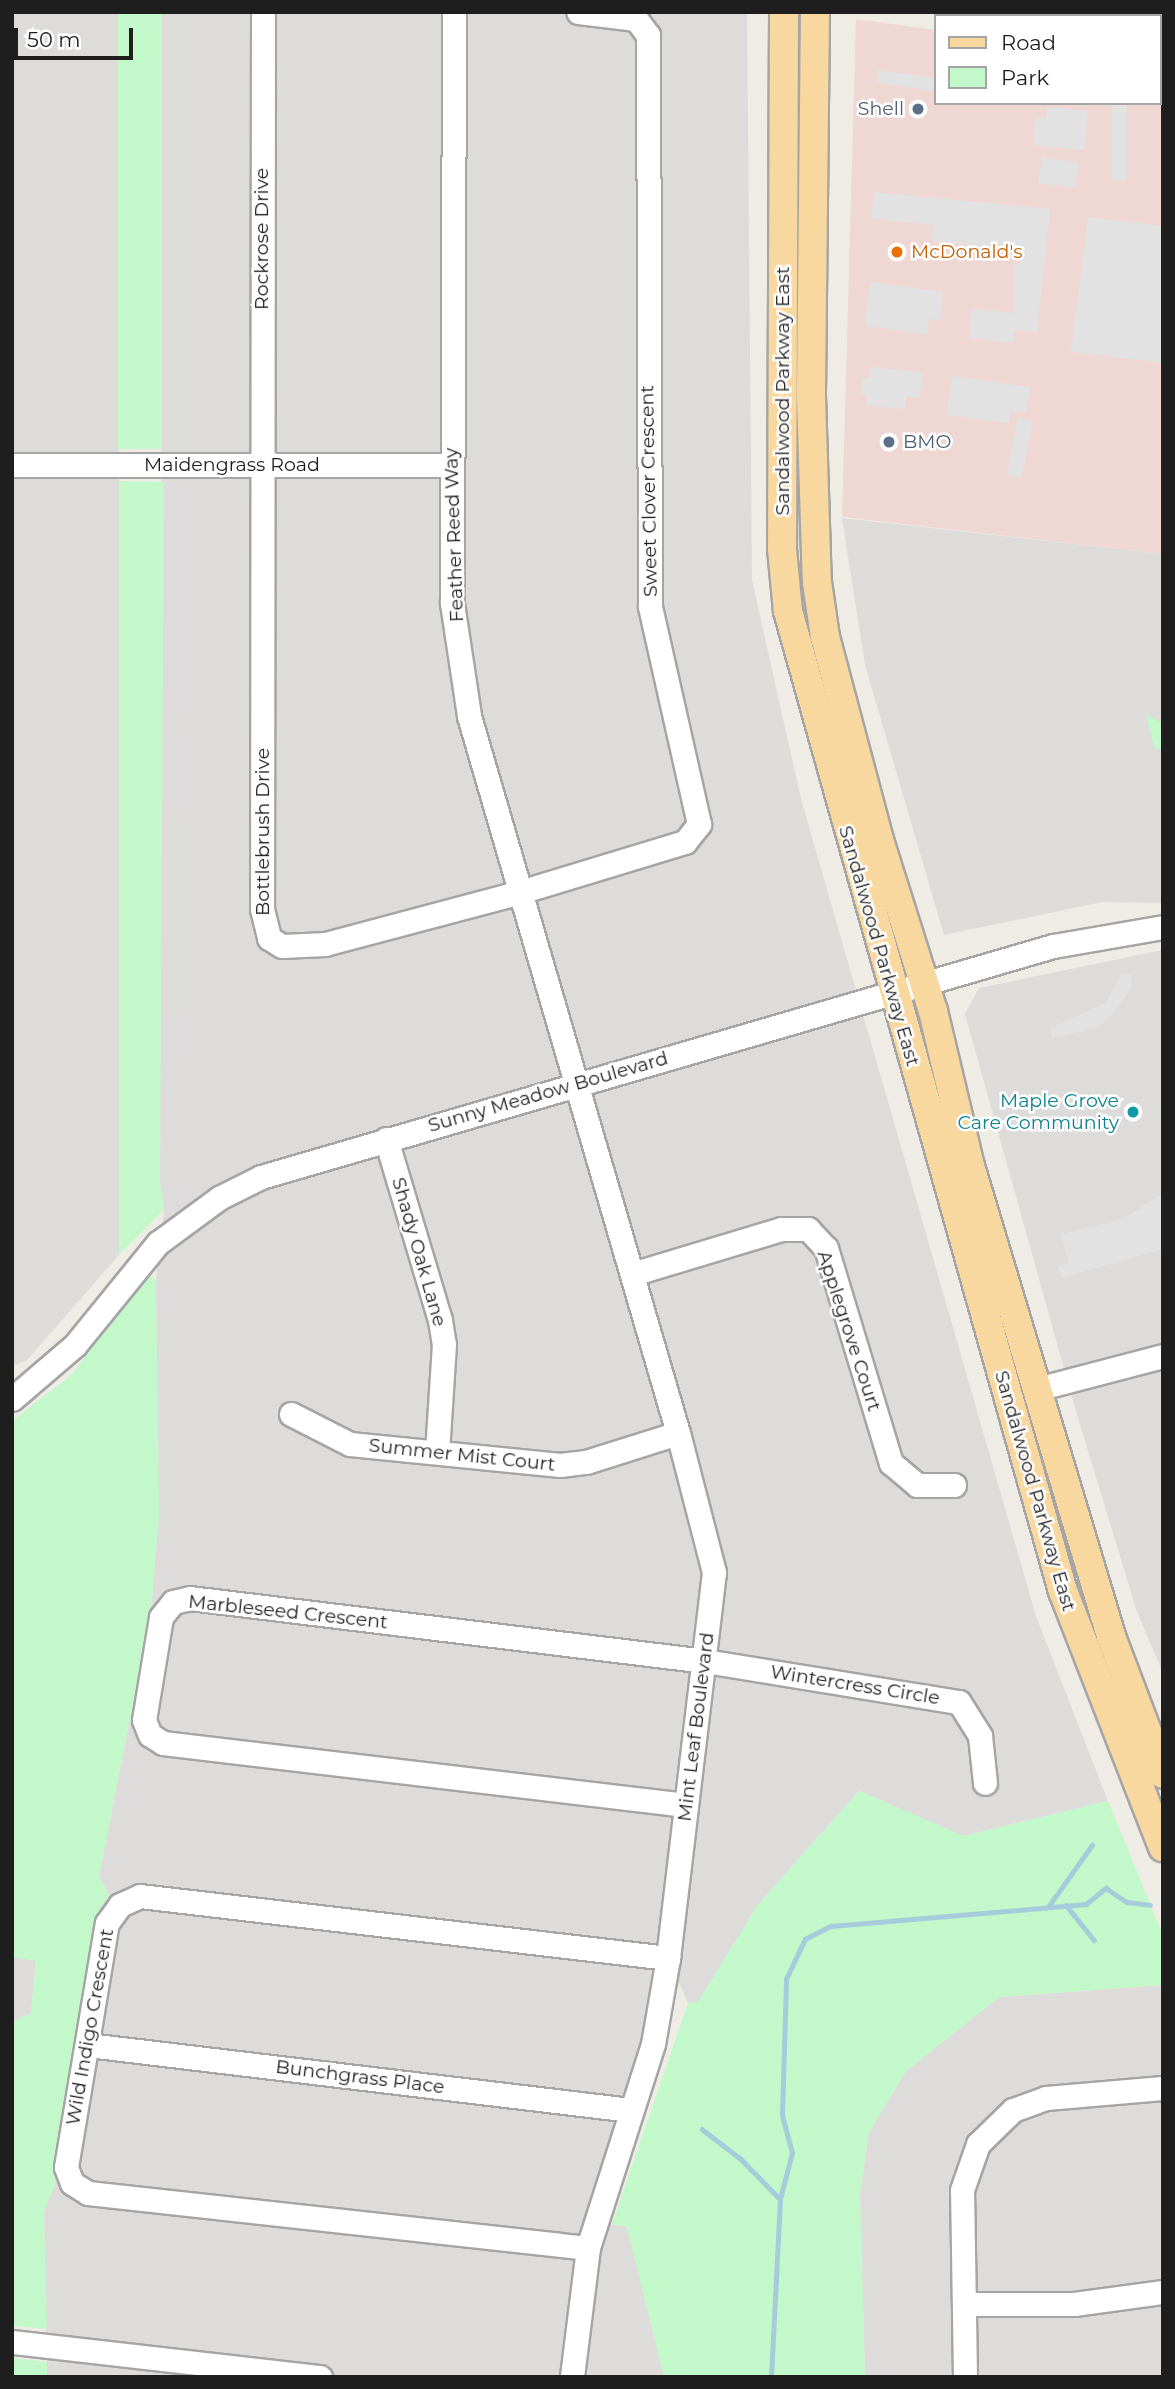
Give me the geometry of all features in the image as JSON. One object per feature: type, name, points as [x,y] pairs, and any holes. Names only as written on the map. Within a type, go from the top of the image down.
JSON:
[{"type":"main road","name":"Sandalwood Parkway East","points":[[784,12],[782,549],[788,611],[892,993],[1063,1591],[1163,1847]]},
{"type":"main road","name":"Sandalwood Parkway East","points":[[815,12],[811,396],[817,582],[839,694],[878,840],[925,983],[970,1167],[1112,1639],[1163,1774]]},
{"type":"street","name":"Rockrose Drive","points":[[263,12],[264,466]]},
{"type":"street","name":"Feather Reed Way","points":[[454,12],[452,603],[469,716],[577,1084]]},
{"type":"street","name":"Sweet Clover Crescent","points":[[520,892],[685,842],[699,824],[650,606],[648,35],[636,19],[578,12]]},
{"type":"street","name":"Maidengrass Road","points":[[12,465],[451,465]]},
{"type":"street","name":"Bottlebrush Drive","points":[[264,466],[262,909],[269,938],[282,946],[325,944],[520,892]]},
{"type":"street","name":"Sunny Meadow Boulevard","points":[[12,1399],[62,1360],[148,1253],[176,1227],[261,1177],[1053,946],[1163,927]]},
{"type":"street","name":"Mint Leaf Boulevard","points":[[572,2377],[588,2248],[653,2044],[668,1958],[714,1572],[678,1433],[577,1084]]},
{"type":"street","name":"Shady Oak Lane","points":[[386,1139],[440,1320],[444,1344],[437,1451]]},
{"type":"street","name":"Applegrove Court","points":[[632,1274],[781,1228],[807,1229],[826,1248],[891,1463],[917,1485],[954,1485]]},
{"type":"street","points":[[1037,1389],[1162,1359]]},
{"type":"street","name":"Summer Mist Court","points":[[291,1414],[350,1444],[560,1465],[586,1462],[678,1433]]},
{"type":"street","name":"Marbleseed Crescent","points":[[686,1805],[163,1743],[150,1735],[144,1720],[162,1617],[173,1602],[190,1598],[705,1661]]},
{"type":"street","name":"Wintercress Circle","points":[[705,1661],[959,1702],[980,1735],[985,1783]]},
{"type":"street","name":"Wild Indigo Crescent","points":[[588,2248],[88,2193],[72,2183],[66,2167],[107,1923],[120,1905],[140,1896],[668,1958]]},
{"type":"street","name":"Bunchgrass Place","points":[[88,2045],[631,2110]]},
{"type":"street","points":[[965,2377],[962,2190],[967,2167],[988,2131],[1013,2110],[1046,2098],[1163,2088]]},
{"type":"street","points":[[965,2304],[1074,2304],[1163,2292]]},
{"type":"street","points":[[12,2342],[320,2377]]},
{"type":"shaded area","points":[[12,12],[118,12],[119,1255],[27,1360],[12,1367]]},
{"type":"shaded area","points":[[162,12],[747,12],[752,580],[801,799],[1036,1616],[1108,1801],[963,1836],[859,1791],[757,1906],[698,2003],[688,2003],[669,1960],[595,2222],[627,2227],[664,2377],[47,2377],[44,2212],[88,2045],[92,1953],[99,1910],[109,1895],[99,1876],[151,1612],[154,1570],[156,1281],[164,1210],[160,1181]]},
{"type":"shaded area","points":[[856,19],[934,30],[934,105],[1161,105],[1163,56],[1163,554],[842,517]]},
{"type":"shaded area","points":[[878,70],[934,78],[934,88],[934,91],[876,83]]},
{"type":"shaded area","points":[[1112,105],[1127,105],[1127,180],[1112,180]]},
{"type":"shaded area","points":[[1047,107],[1088,111],[1084,150],[1033,145],[1036,118],[1046,119]]},
{"type":"shaded area","points":[[1042,157],[1079,162],[1075,188],[1038,183]]},
{"type":"shaded area","points":[[874,192],[1050,209],[1037,332],[1014,330],[1013,343],[969,338],[972,309],[1014,313],[1013,264],[1020,265],[1021,250],[932,241],[933,225],[871,219]]},
{"type":"shaded area","points":[[1088,217],[1163,226],[1163,363],[1071,352]]},
{"type":"shaded area","points":[[870,282],[943,292],[940,320],[929,319],[927,334],[865,326]]},
{"type":"shaded area","points":[[871,366],[923,373],[919,398],[906,397],[904,410],[866,405],[867,394],[860,393],[862,378],[869,378]]},
{"type":"shaded area","points":[[952,376],[1030,387],[1026,413],[1011,411],[1009,423],[947,415]]},
{"type":"shaded area","points":[[1018,418],[1033,421],[1022,478],[1007,475]]},
{"type":"shaded area","points":[[842,518],[1163,554],[1163,903],[1102,902],[944,935],[865,665]]},
{"type":"shaded area","points":[[1163,950],[1163,1673],[1137,1612],[1075,1408],[965,1014],[979,988]]},
{"type":"shaded area","points":[[1121,974],[1133,974],[1129,992],[1108,1020],[1093,1029],[1052,1038],[1050,1028],[1106,1003]]},
{"type":"shaded area","points":[[1163,1193],[1163,1249],[1062,1278],[1058,1266],[1069,1263],[1061,1234],[1123,1219]]},
{"type":"shaded area","points":[[12,1957],[36,1960],[31,2013],[12,2022]]},
{"type":"shaded area","points":[[1163,1985],[1163,2377],[865,2377],[860,2193],[869,2132],[906,2071],[999,1997]]},
{"type":"green space","points":[[118,12],[162,12],[162,449],[118,449]]},
{"type":"green space","points":[[119,481],[164,482],[160,1181],[164,1210],[119,1255]]},
{"type":"green space","points":[[1146,715],[1163,723],[1163,751],[1154,747]]},
{"type":"green space","points":[[149,1275],[156,1281],[159,1515],[151,1612],[99,1876],[109,1895],[99,1910],[54,2163],[56,2182],[44,2212],[47,2329],[12,2326],[12,2022],[31,2013],[36,1961],[12,1957],[12,1421],[71,1375]]},
{"type":"green space","points":[[859,1791],[963,1836],[1108,1801],[1163,1935],[1163,1985],[999,1997],[906,2071],[869,2132],[860,2193],[865,2377],[664,2377],[627,2227],[612,2224],[688,2003],[698,2002],[757,1906]]},
{"type":"green space","points":[[12,2358],[47,2362],[47,2377],[12,2377]]},
{"type":"waterway","points":[[1048,1907],[1092,1845]]},
{"type":"waterway","points":[[771,2377],[780,2199],[792,2153],[782,2116],[786,1979],[805,1939],[831,1926],[1086,1904],[1106,1888],[1127,1902],[1150,1905]]},
{"type":"waterway","points":[[1066,1905],[1094,1940]]},
{"type":"waterway","points":[[702,2129],[741,2159],[779,2198]]},
{"type":"place","name":"Shell","points":[[918,109]]},
{"type":"place","name":"McDonald's","points":[[897,252]]},
{"type":"place","name":"BMO","points":[[889,442]]},
{"type":"place","name":"Maple Grove Care Community","points":[[1133,1112]]}]
